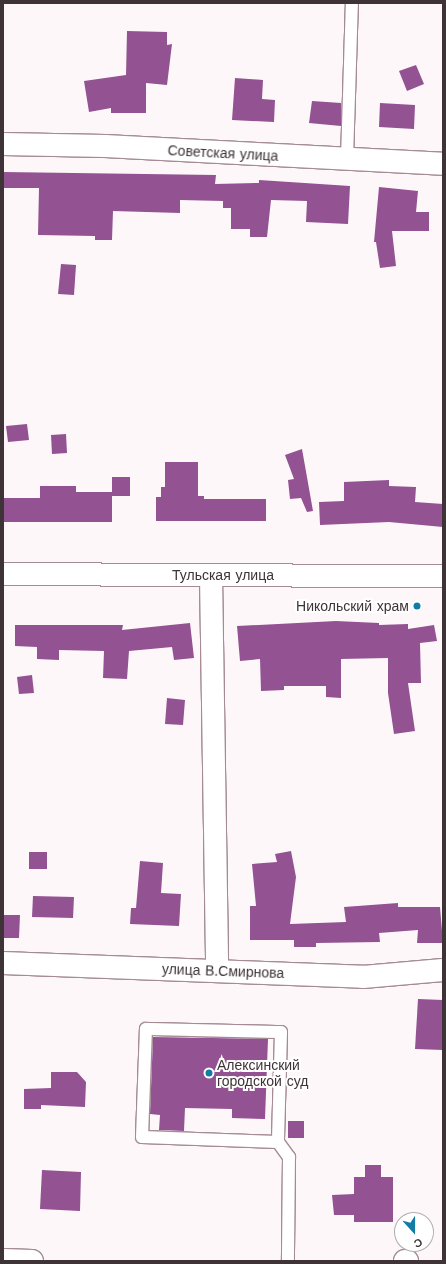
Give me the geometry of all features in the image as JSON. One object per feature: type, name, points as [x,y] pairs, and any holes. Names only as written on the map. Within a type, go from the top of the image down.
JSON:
[{"type":"street","name":"Советская улица","points":[[3,144],[105,146],[443,164]]},
{"type":"street","name":"Тульская улица","points":[[3,574],[443,576]]},
{"type":"street","points":[[211,576],[217,971]]},
{"type":"street","name":"улица В.Смирнова","points":[[3,963],[363,977],[443,970]]},
{"type":"street","points":[[3,1260],[32,1261]]},
{"type":"lane","points":[[347,159],[352,3]]},
{"type":"lane","points":[[278,1142],[142,1137],[146,1029],[281,1032],[278,1142],[289,1157],[288,1261]]},
{"type":"building","points":[[127,31],[167,32],[167,45],[172,44],[167,85],[146,83],[146,113],[111,113],[111,108],[89,112],[84,81],[126,75]]},
{"type":"building","points":[[416,65],[424,84],[407,91],[399,71]]},
{"type":"building","points":[[235,78],[263,80],[262,99],[275,100],[274,122],[232,120]]},
{"type":"building","points":[[312,101],[341,103],[341,126],[309,123]]},
{"type":"building","points":[[380,103],[415,105],[414,129],[379,127]]},
{"type":"building","points":[[3,172],[216,175],[215,184],[259,183],[259,180],[350,186],[348,224],[306,222],[307,201],[271,200],[267,237],[250,237],[250,229],[231,229],[231,208],[223,208],[223,201],[180,200],[180,213],[113,211],[112,240],[95,240],[95,236],[38,235],[39,188],[3,188]]},
{"type":"building","points":[[379,187],[418,191],[416,212],[429,212],[429,231],[392,231],[396,266],[380,268],[376,242],[374,242]]},
{"type":"building","points":[[61,264],[76,265],[74,295],[58,294]]},
{"type":"building","points":[[27,424],[29,440],[8,442],[6,426]]},
{"type":"building","points":[[66,434],[67,453],[52,454],[51,435]]},
{"type":"building","points":[[302,449],[313,511],[307,512],[301,498],[290,499],[288,480],[294,479],[285,455]]},
{"type":"building","points":[[165,462],[198,462],[198,496],[204,496],[204,499],[266,499],[266,521],[156,521],[156,497],[161,497],[161,487],[165,487]]},
{"type":"building","points":[[112,477],[130,477],[130,496],[112,496],[112,522],[3,522],[3,498],[40,498],[40,486],[76,486],[76,492],[112,492]]},
{"type":"building","points":[[389,480],[389,486],[416,487],[415,502],[443,504],[443,527],[389,522],[320,525],[319,502],[344,501],[344,482]]},
{"type":"building","points":[[336,621],[379,623],[379,625],[408,624],[408,629],[434,625],[437,641],[420,643],[421,683],[408,683],[415,731],[394,734],[388,693],[388,658],[341,659],[341,698],[326,697],[326,686],[284,686],[284,690],[261,691],[260,659],[240,661],[237,626]]},
{"type":"building","points":[[190,623],[194,658],[174,660],[172,647],[129,651],[127,679],[103,678],[104,651],[59,650],[59,660],[37,659],[37,647],[15,646],[15,625],[123,625],[122,630]]},
{"type":"building","points":[[32,675],[34,693],[19,694],[17,677]]},
{"type":"building","points":[[167,698],[185,700],[183,725],[165,724]]},
{"type":"building","points":[[291,851],[296,877],[290,924],[346,922],[344,907],[398,903],[398,907],[440,907],[443,943],[417,943],[418,930],[379,933],[380,942],[316,943],[316,947],[294,947],[294,940],[250,940],[250,906],[256,906],[252,864],[277,862],[275,854]]},
{"type":"building","points":[[29,852],[47,852],[47,869],[29,869]]},
{"type":"building","points":[[140,861],[163,863],[161,893],[181,894],[179,926],[130,924],[131,908],[136,908]]},
{"type":"building","points":[[33,896],[74,897],[73,918],[32,917]]},
{"type":"building","points":[[3,915],[20,915],[19,938],[3,938]]},
{"type":"building","points":[[418,999],[443,1000],[443,1050],[415,1049]]},
{"type":"building","name":"Алексинский городской суд","points":[[153,1037],[268,1039],[265,1119],[232,1118],[232,1109],[185,1108],[184,1131],[159,1130],[160,1115],[150,1114]]},
{"type":"building","points":[[51,1072],[77,1072],[86,1082],[85,1107],[41,1105],[41,1109],[24,1109],[24,1089],[51,1088]]},
{"type":"building","points":[[288,1121],[304,1121],[304,1138],[288,1138]]},
{"type":"building","points":[[365,1165],[381,1165],[381,1177],[393,1177],[393,1222],[354,1222],[354,1215],[334,1215],[332,1195],[354,1194],[354,1177],[365,1177]]},
{"type":"building","points":[[42,1170],[81,1172],[80,1211],[40,1209]]},
{"type":"place","name":"Никольский храм","points":[[417,606]]},
{"type":"place","name":"Алексинский городской суд","points":[[209,1073]]}]
